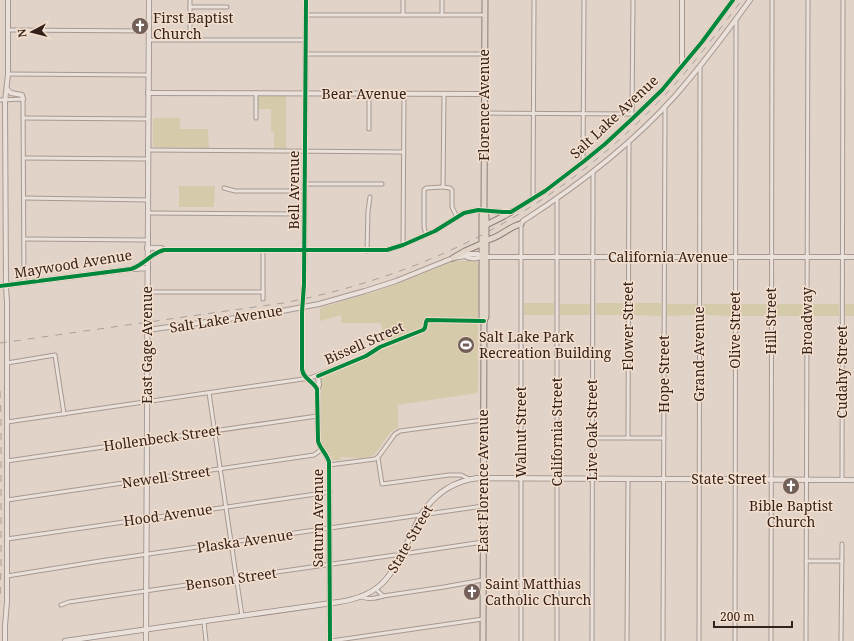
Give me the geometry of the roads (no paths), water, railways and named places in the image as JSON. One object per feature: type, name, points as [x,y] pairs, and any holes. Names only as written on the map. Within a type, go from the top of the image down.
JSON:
[{"type":"main road","name":"East Gage Avenue","points":[[146,641],[147,330],[148,240],[150,213],[148,200],[149,0]]},
{"type":"main road","name":"Florence Avenue","points":[[484,211],[485,0]]},
{"type":"main road","name":"East Florence Avenue","points":[[483,641],[483,420],[484,321],[486,317],[484,257],[486,216],[484,211]]},
{"type":"main road","name":"East Florence Avenue","points":[[484,211],[482,215],[481,244],[484,257]]},
{"type":"main road","points":[[486,225],[511,212]]},
{"type":"main road","points":[[486,240],[494,238],[521,224]]},
{"type":"main road","points":[[453,258],[481,244]]},
{"type":"main road","points":[[148,248],[161,248],[164,250]]},
{"type":"main road","points":[[132,269],[148,268]]},
{"type":"main road","name":"State Street","points":[[65,641],[350,600],[362,596],[376,588],[387,579],[396,566],[421,515],[429,503],[440,493],[455,484],[469,479],[854,480]]},
{"type":"street","points":[[5,641],[7,601],[7,302],[5,100],[8,74],[8,0]]},
{"type":"street","points":[[190,0],[190,40]]},
{"type":"street","name":"Bell Avenue","points":[[306,0],[305,214],[302,369],[303,375],[306,379]]},
{"type":"street","points":[[403,0],[403,15]]},
{"type":"street","points":[[442,0],[442,15]]},
{"type":"street","points":[[533,198],[534,0]]},
{"type":"street","points":[[583,162],[584,0]]},
{"type":"street","points":[[484,113],[633,115],[633,0]]},
{"type":"street","points":[[682,0],[682,66]]},
{"type":"street","name":"Salt Lake Avenue","points":[[521,224],[523,221],[593,172],[629,142],[665,107],[700,66],[750,0]]},
{"type":"street","name":"Hill Street","points":[[771,641],[770,479],[772,0]]},
{"type":"street","name":"Broadway","points":[[806,641],[808,0]]},
{"type":"street","name":"Cudahy Street","points":[[842,480],[843,0]]},
{"type":"street","name":"Salt Lake Avenue","points":[[511,212],[545,191],[583,162],[605,144],[633,115],[662,90],[702,42],[732,1]]},
{"type":"street","points":[[190,7],[227,7]]},
{"type":"street","points":[[306,15],[485,15]]},
{"type":"street","name":"Olive Street","points":[[735,641],[736,19]]},
{"type":"street","points":[[8,30],[149,31]]},
{"type":"street","points":[[149,40],[306,40]]},
{"type":"street","points":[[306,54],[485,54]]},
{"type":"street","name":"Grand Avenue","points":[[699,641],[700,66]]},
{"type":"street","points":[[8,74],[148,74]]},
{"type":"street","points":[[7,89],[11,93],[22,95],[23,99],[24,283]]},
{"type":"street","name":"Bear Avenue","points":[[148,93],[484,94]]},
{"type":"street","points":[[256,93],[256,118]]},
{"type":"street","points":[[369,94],[369,129]]},
{"type":"street","points":[[403,244],[404,94]]},
{"type":"street","points":[[443,187],[444,94]]},
{"type":"street","points":[[0,100],[23,99]]},
{"type":"street","name":"Hope Street","points":[[663,641],[665,107]]},
{"type":"street","points":[[23,118],[148,119]]},
{"type":"street","name":"Flower Street","points":[[628,438],[629,142]]},
{"type":"street","points":[[148,150],[403,152]]},
{"type":"street","points":[[24,158],[148,159]]},
{"type":"street","name":"Live Oak Street","points":[[592,641],[593,172]]},
{"type":"street","points":[[305,184],[382,184]]},
{"type":"street","points":[[224,188],[235,191],[305,191]]},
{"type":"street","points":[[426,235],[424,227],[424,190],[426,188],[451,188],[452,207],[457,217]]},
{"type":"street","points":[[367,251],[368,211],[370,197]]},
{"type":"street","points":[[24,198],[148,200]]},
{"type":"street","name":"California Street","points":[[557,198],[557,641]]},
{"type":"street","points":[[148,259],[154,254],[164,250],[387,250],[426,235],[457,217],[469,212],[478,210],[511,212]]},
{"type":"street","points":[[150,213],[305,214]]},
{"type":"street","name":"Walnut Street","points":[[521,224],[521,641]]},
{"type":"street","points":[[24,239],[148,240]]},
{"type":"street","points":[[263,250],[263,299]]},
{"type":"street","name":"Salt Lake Avenue","points":[[147,330],[266,314],[303,307],[375,288],[453,258],[465,256],[468,258],[484,257]]},
{"type":"street","name":"California Avenue","points":[[484,257],[854,257]]},
{"type":"street","name":"Maywood Avenue","points":[[0,286],[132,269],[139,267],[148,259]]},
{"type":"street","points":[[148,292],[263,292]]},
{"type":"street","name":"Bissell Street","points":[[7,422],[306,379],[318,376],[366,356],[380,347],[423,330],[427,320],[484,321]]},
{"type":"street","points":[[7,363],[55,355],[64,414]]},
{"type":"street","name":"Saturn Avenue","points":[[318,376],[318,441],[320,447],[327,455],[329,465],[331,641]]},
{"type":"street","points":[[306,379],[315,385],[317,391]]},
{"type":"street","points":[[209,393],[242,616]]},
{"type":"street","name":"Hollenbeck Street","points":[[7,461],[317,416]]},
{"type":"street","points":[[469,479],[449,475],[382,484],[378,458],[397,432],[483,420]]},
{"type":"street","points":[[592,438],[664,438]]},
{"type":"street","name":"Newell Street","points":[[7,500],[314,455],[322,449]]},
{"type":"street","points":[[329,465],[378,458]]},
{"type":"street","points":[[627,641],[628,479]]},
{"type":"street","name":"Hood Avenue","points":[[7,539],[330,492]]},
{"type":"street","name":"Plaska Avenue","points":[[7,576],[100,561],[483,506]]},
{"type":"street","name":"Benson Street","points":[[61,605],[69,602],[395,556],[483,542]]},
{"type":"street","points":[[842,544],[842,641]]},
{"type":"street","points":[[806,561],[842,561]]},
{"type":"street","points":[[362,596],[366,599],[483,580]]},
{"type":"street","points":[[376,588],[383,596]]},
{"type":"street","points":[[331,641],[483,619]]},
{"type":"street","points":[[204,622],[206,641]]},
{"type":"railway","points":[[0,343],[283,303],[341,290],[397,272],[451,250],[502,224],[551,194],[597,159],[641,120],[682,76],[742,0]]},
{"type":"railway","points":[[0,391],[0,602]]},
{"type":"place","name":"First Baptist Church","points":[[140,26]]},
{"type":"place","name":"Salt Lake Park Recreation Building","points":[[466,345]]},
{"type":"place","name":"Bible Baptist Church","points":[[791,486]]},
{"type":"place","name":"Saint Matthias Catholic Church","points":[[472,592]]}]
